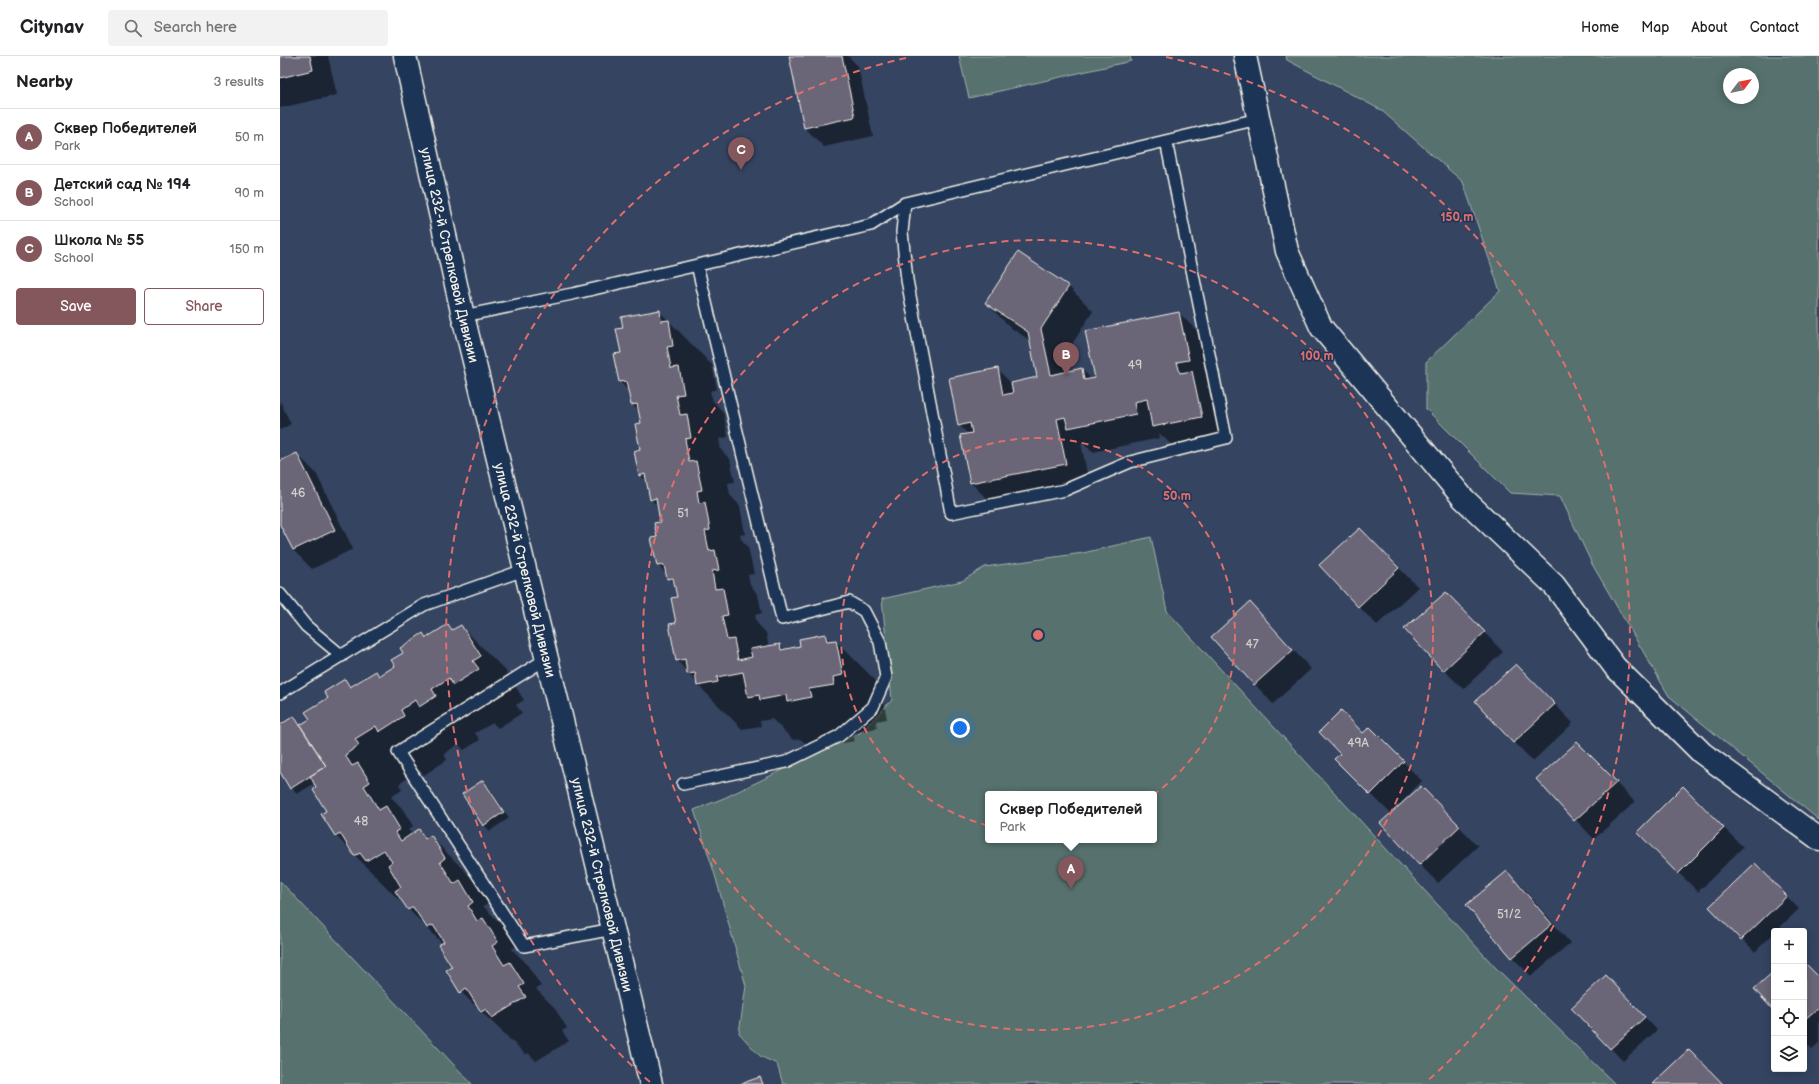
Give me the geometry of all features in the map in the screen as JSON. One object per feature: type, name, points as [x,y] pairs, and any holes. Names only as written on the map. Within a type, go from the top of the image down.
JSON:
[{"type":"street","name":"улица 232-й Стрелковой Дивизии","points":[[405,56],[463,316],[651,1084]]},
{"type":"street","points":[[1245,56],[1287,251],[1321,327],[1463,498],[1554,585],[1615,667],[1702,754],[1819,838]]},
{"type":"lane","points":[[463,316],[572,294],[871,225],[905,203],[1258,119]]},
{"type":"lane","points":[[905,203],[902,232],[908,280],[951,513],[1065,490],[1130,462],[1226,438],[1166,141]]},
{"type":"lane","points":[[683,784],[786,762],[839,736],[873,707],[886,677],[880,642],[864,611],[849,602],[782,619],[697,265]]},
{"type":"lane","points":[[280,693],[424,605],[524,570]]},
{"type":"lane","points":[[280,594],[306,626],[342,656]]},
{"type":"lane","points":[[546,660],[398,752],[524,946],[613,929]]},
{"type":"green space","points":[[959,56],[1130,56],[1131,61],[969,98]]},
{"type":"green space","points":[[1286,56],[1819,56],[1819,820],[1669,696],[1592,564],[1560,496],[1510,493],[1426,409],[1426,362],[1500,291],[1463,182],[1381,110],[1287,60]]},
{"type":"green space","points":[[1151,537],[1167,611],[1496,968],[1615,1084],[783,1084],[777,1064],[760,1056],[739,1033],[746,986],[715,875],[694,810],[724,798],[860,733],[892,700],[882,599],[962,581],[985,567],[1083,553]]},
{"type":"green space","points":[[280,881],[472,1084],[280,1084]]},
{"type":"building","points":[[280,56],[310,56],[313,70],[280,78]]},
{"type":"building","points":[[789,56],[842,56],[855,117],[804,128]]},
{"type":"building","points":[[1018,252],[1069,286],[1041,329],[1051,375],[1082,368],[1084,380],[1095,378],[1085,331],[1179,312],[1189,360],[1177,362],[1180,373],[1192,371],[1202,417],[1152,427],[1147,399],[1134,402],[1136,414],[1068,428],[1065,417],[1057,419],[1066,464],[970,483],[960,435],[972,433],[970,423],[958,426],[949,378],[998,368],[1003,395],[1013,393],[1011,383],[1037,377],[1028,332],[985,303]]},
{"type":"building","points":[[660,310],[661,321],[669,320],[673,346],[667,347],[671,368],[679,367],[684,394],[676,395],[680,415],[687,414],[691,438],[685,439],[689,462],[696,461],[702,490],[697,491],[699,503],[705,502],[710,530],[705,531],[709,551],[715,550],[719,570],[712,571],[715,589],[723,588],[728,615],[722,616],[727,640],[734,639],[738,660],[752,657],[750,649],[780,644],[781,650],[800,646],[799,639],[825,634],[827,641],[836,640],[843,675],[833,677],[834,685],[809,689],[811,697],[787,702],[786,695],[760,700],[759,695],[748,697],[743,672],[717,677],[718,682],[697,686],[695,673],[687,674],[685,659],[676,661],[669,624],[676,623],[671,598],[677,597],[673,578],[667,579],[664,565],[657,566],[651,538],[657,537],[654,523],[660,522],[656,498],[650,500],[645,474],[639,476],[634,451],[640,449],[635,424],[641,423],[637,404],[631,405],[626,381],[619,382],[613,354],[621,353],[616,329],[623,328],[621,317]]},
{"type":"building","points":[[297,453],[335,530],[293,550],[280,525],[280,461]]},
{"type":"building","points":[[1360,528],[1399,568],[1358,607],[1319,565]]},
{"type":"building","points":[[1446,592],[1485,632],[1443,671],[1404,629]]},
{"type":"building","points":[[1250,602],[1293,650],[1254,685],[1211,637]]},
{"type":"building","points":[[448,624],[452,630],[461,625],[481,656],[473,661],[479,669],[453,685],[449,678],[432,689],[436,696],[419,707],[415,700],[401,710],[404,716],[379,732],[376,726],[355,739],[359,745],[345,755],[352,766],[358,763],[370,782],[364,786],[379,810],[386,806],[400,829],[395,832],[401,841],[419,829],[425,839],[431,835],[445,858],[440,862],[454,884],[460,880],[473,902],[468,906],[477,921],[483,918],[498,942],[492,946],[504,965],[510,962],[524,984],[519,987],[526,997],[492,1018],[486,1009],[481,1012],[466,988],[460,993],[446,970],[452,967],[438,945],[444,942],[433,925],[427,928],[413,907],[408,910],[395,891],[401,887],[388,865],[392,862],[384,850],[366,861],[360,853],[354,856],[340,833],[335,836],[321,814],[326,811],[313,790],[316,787],[310,776],[326,766],[300,725],[310,719],[305,712],[328,698],[324,692],[345,679],[350,687],[376,671],[379,676],[395,666],[391,660],[403,653],[400,648],[423,633],[426,638]]},
{"type":"building","points":[[1516,664],[1555,704],[1513,743],[1475,701]]},
{"type":"building","points":[[1341,710],[1363,733],[1370,727],[1404,761],[1370,795],[1334,759],[1340,754],[1319,732]]},
{"type":"building","points":[[294,716],[326,766],[290,789],[280,772],[280,725]]},
{"type":"building","points":[[1577,742],[1617,782],[1574,821],[1536,779]]},
{"type":"building","points":[[483,780],[504,812],[483,826],[462,794]]},
{"type":"building","points":[[1421,786],[1460,826],[1419,865],[1380,823]]},
{"type":"building","points":[[1683,786],[1724,828],[1678,874],[1637,832]]},
{"type":"building","points":[[1755,863],[1787,896],[1741,940],[1709,907]]},
{"type":"building","points":[[1507,871],[1552,924],[1512,958],[1466,905]]},
{"type":"building","points":[[1807,965],[1819,977],[1819,1007],[1807,1017]]},
{"type":"building","points":[[1771,974],[1771,1008],[1754,989]]},
{"type":"building","points":[[1606,975],[1645,1017],[1610,1049],[1571,1008]]},
{"type":"building","points":[[1689,1049],[1723,1084],[1652,1084]]},
{"type":"building","points":[[760,1077],[763,1084],[740,1084]]},
{"type":"place","name":"Школа № 55","points":[[741,170]]},
{"type":"place","name":"Детский сад № 194","points":[[1066,375]]},
{"type":"place","name":"Сквер Победителей","points":[[1071,889]]}]
